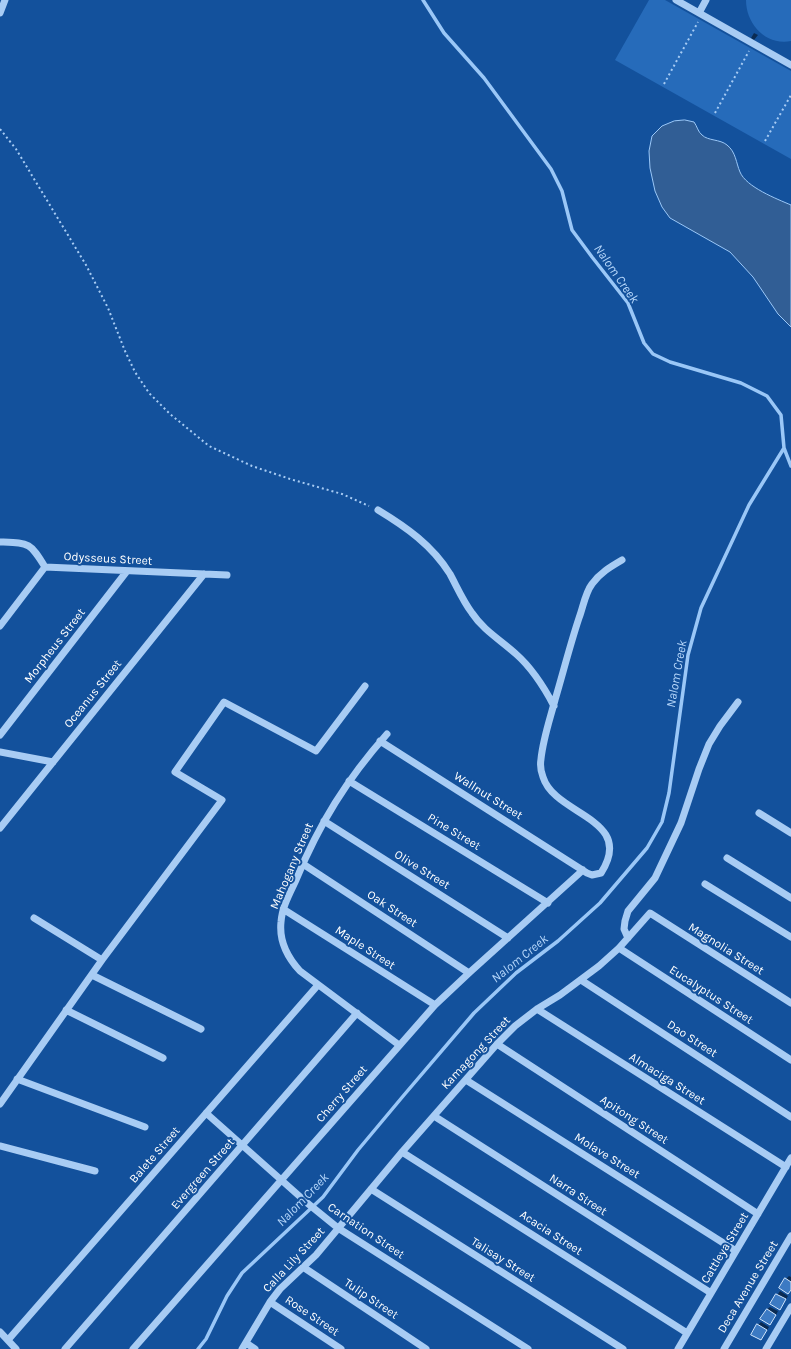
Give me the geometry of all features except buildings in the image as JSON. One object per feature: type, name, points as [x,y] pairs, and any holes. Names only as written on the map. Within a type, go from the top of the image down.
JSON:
[{"type":"street","points":[[0,13],[5,0]]},
{"type":"street","points":[[676,0],[791,65]]},
{"type":"street","points":[[701,14],[706,0]]},
{"type":"street","points":[[378,510],[405,526],[427,545],[449,572],[472,614],[487,630],[518,655],[544,687],[554,706]]},
{"type":"street","points":[[0,542],[15,542],[29,546],[35,550],[45,567],[3,619],[0,626]]},
{"type":"street","points":[[584,870],[592,875],[601,873],[608,858],[608,838],[595,822],[566,804],[550,790],[543,779],[541,760],[545,736],[573,635],[591,585],[603,571],[622,560]]},
{"type":"street","name":"Odysseus Street","points":[[45,567],[227,575]]},
{"type":"street","name":"Morpheus Street","points":[[0,735],[127,571]]},
{"type":"street","name":"Oceanus Street","points":[[1,826],[204,574]]},
{"type":"street","points":[[0,1104],[102,960],[222,800],[175,772],[224,702],[316,751],[365,686]]},
{"type":"street","points":[[628,938],[624,930],[628,911],[655,878],[681,823],[709,744],[738,702]]},
{"type":"street","name":"Mahogany Street","points":[[387,734],[349,781],[324,821],[302,864],[283,909],[281,936],[292,962],[300,971],[399,1045]]},
{"type":"street","name":"Wallnut Street","points":[[380,742],[584,870]]},
{"type":"street","points":[[0,752],[53,762]]},
{"type":"street","name":"Pine Street","points":[[349,781],[548,903]]},
{"type":"street","points":[[759,813],[791,833]]},
{"type":"street","name":"Olive Street","points":[[324,821],[508,938]]},
{"type":"street","points":[[727,858],[791,898]]},
{"type":"street","name":"Oak Street","points":[[302,864],[469,973]]},
{"type":"street","name":"Cherry Street","points":[[133,1349],[399,1045],[435,1006],[469,973],[584,870]]},
{"type":"street","points":[[705,884],[791,937]]},
{"type":"street","name":"Maple Street","points":[[283,909],[435,1006]]},
{"type":"street","name":"Kamagong Street","points":[[338,1228],[402,1152],[497,1044],[515,1026],[537,1009],[581,980],[619,948],[650,913]]},
{"type":"street","name":"Magnolia Street","points":[[650,913],[791,1002]]},
{"type":"street","points":[[34,918],[102,960]]},
{"type":"street","name":"Eucalyptus Street","points":[[619,948],[791,1060]]},
{"type":"street","points":[[92,975],[201,1029]]},
{"type":"street","name":"Dao Street","points":[[581,980],[791,1117]]},
{"type":"street","name":"Balete Street","points":[[8,1340],[318,985]]},
{"type":"street","name":"Almaciga Street","points":[[537,1009],[786,1167]]},
{"type":"street","points":[[66,1010],[163,1058]]},
{"type":"street","name":"Evergreen Street","points":[[65,1349],[357,1013]]},
{"type":"street","name":"Apitong Street","points":[[497,1044],[758,1214]]},
{"type":"street","points":[[17,1079],[145,1127]]},
{"type":"street","name":"Molave Street","points":[[466,1080],[736,1251]]},
{"type":"street","name":"Carnation Street","points":[[206,1113],[306,1202],[338,1228],[528,1349]]},
{"type":"street","name":"Narra Street","points":[[434,1116],[711,1293]]},
{"type":"street","points":[[0,1146],[95,1171]]},
{"type":"street","name":"Acacia Street","points":[[402,1152],[687,1333]]},
{"type":"street","name":"Cattleya Street","points":[[678,1349],[791,1158]]},
{"type":"street","name":"Talisay Street","points":[[371,1189],[623,1349]]},
{"type":"street","name":"Calla Lily Street","points":[[244,1346],[270,1302],[280,1289],[316,1255],[338,1228]]},
{"type":"street","name":"Deca Avenue Street","points":[[725,1348],[791,1236]]},
{"type":"street","name":"Tulip Street","points":[[304,1267],[426,1349]]},
{"type":"street","name":"Rose Street","points":[[270,1302],[342,1349]]},
{"type":"street","points":[[766,1349],[791,1307]]},
{"type":"street","points":[[0,1332],[16,1349]]},
{"type":"street","points":[[244,1346],[255,1349]]},
{"type":"path","points":[[664,84],[701,14]]},
{"type":"path","points":[[715,113],[753,44]]},
{"type":"path","points":[[765,142],[791,95]]},
{"type":"path","points":[[0,129],[16,149],[86,265],[108,308],[135,372],[149,393],[170,414],[209,446],[252,466],[342,494],[378,510]]},
{"type":"shaded area","points":[[649,0],[665,0],[791,71],[791,159],[615,60]]},
{"type":"shaded area","points":[[746,0],[791,0],[791,41],[782,42],[773,40],[766,37],[759,31],[750,17]]},
{"type":"shaded area","points":[[685,120],[694,122],[699,132],[705,137],[727,145],[734,154],[740,172],[749,183],[762,192],[791,205],[791,327],[778,314],[753,277],[730,252],[670,218],[662,207],[655,191],[650,168],[649,151],[652,136],[662,126],[674,121]]},
{"type":"waterway","name":"Nalom Creek","points":[[198,1349],[206,1339],[227,1296],[242,1273],[323,1197],[358,1150],[474,1013],[516,973],[558,941],[600,903],[647,848],[662,822],[669,793],[688,655],[701,608],[749,505],[784,448],[781,415],[767,396],[741,383],[670,362],[653,354],[644,343],[628,303],[572,230],[562,191],[551,169],[484,78],[444,33],[423,0]]},
{"type":"waterway","points":[[784,448],[791,466]]}]
